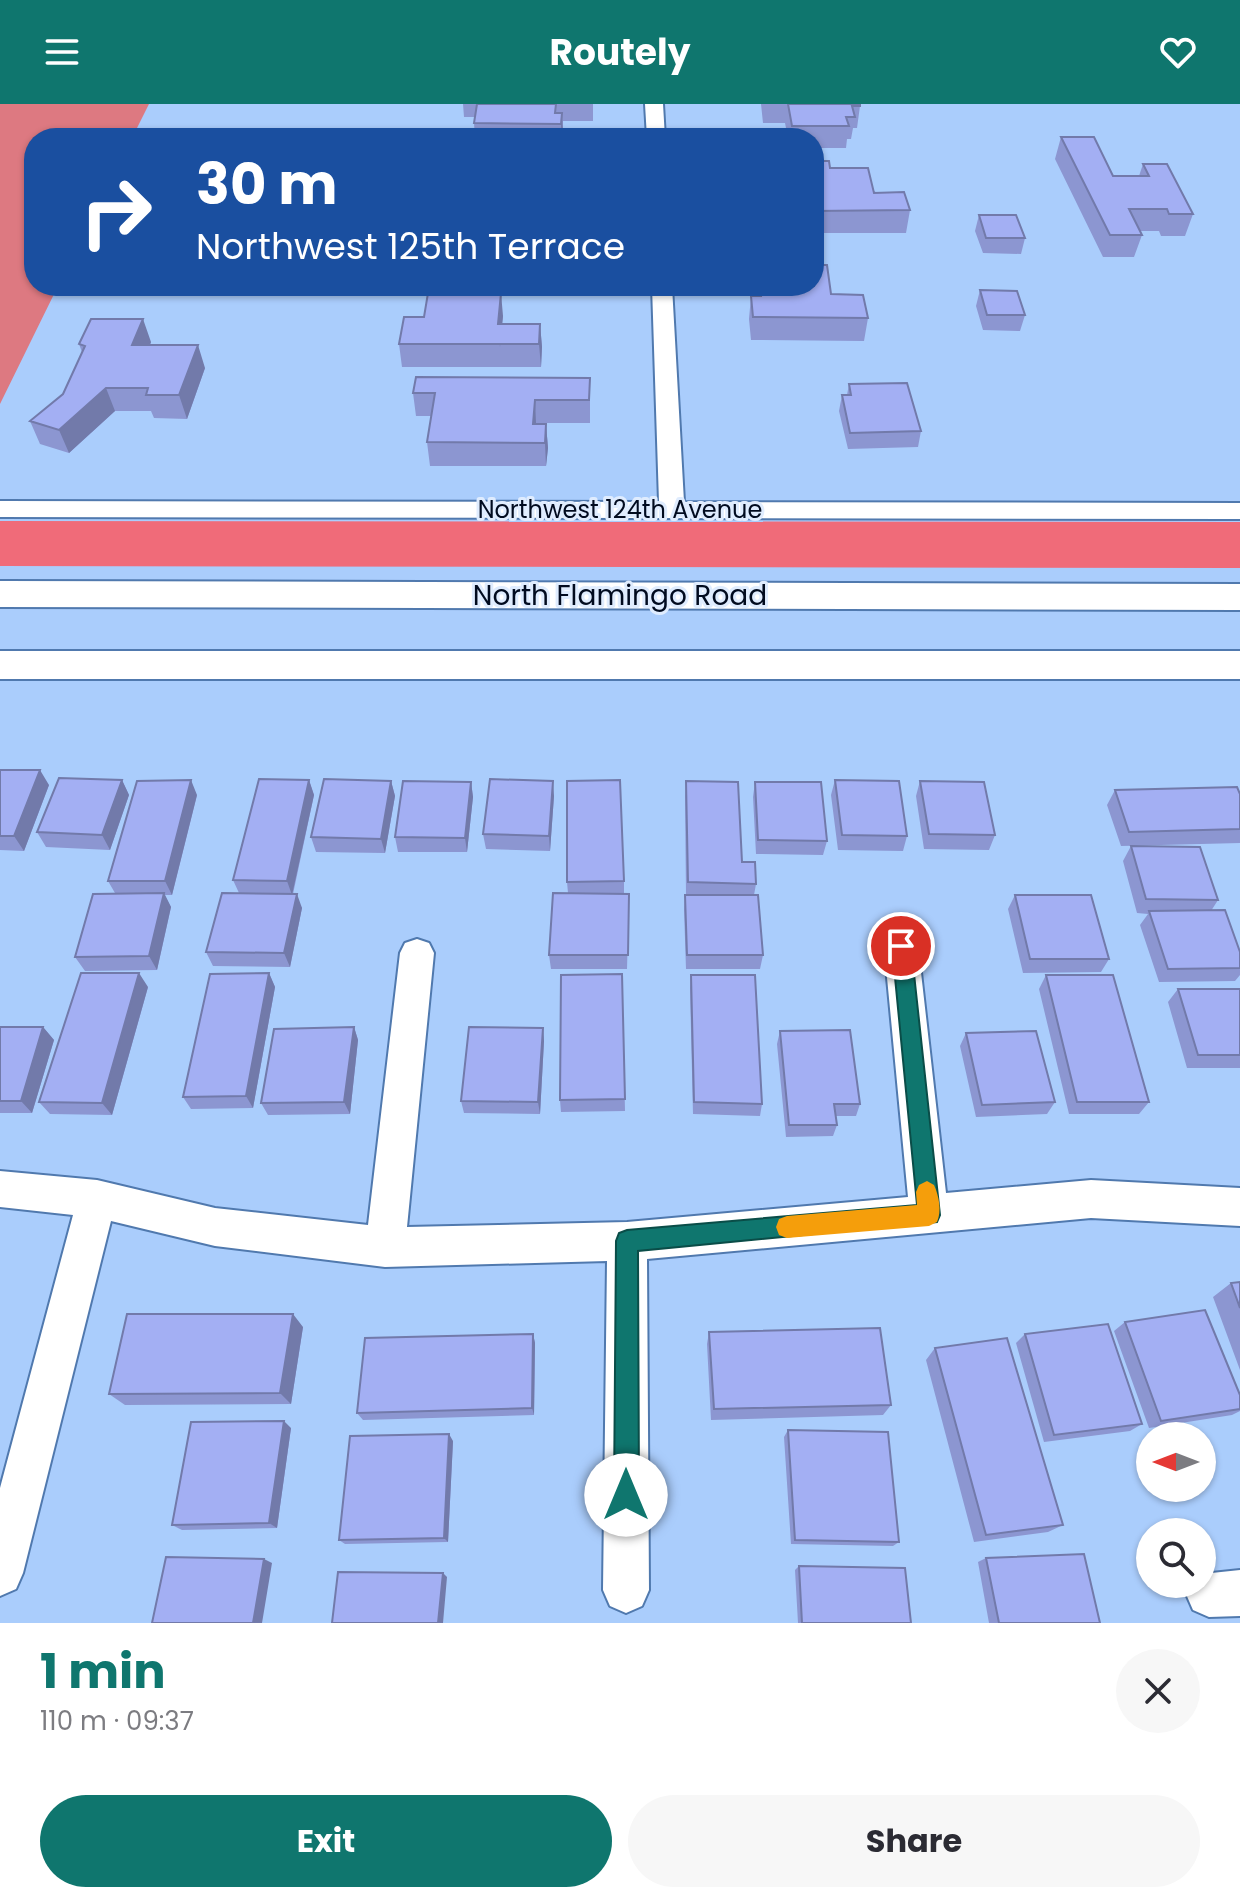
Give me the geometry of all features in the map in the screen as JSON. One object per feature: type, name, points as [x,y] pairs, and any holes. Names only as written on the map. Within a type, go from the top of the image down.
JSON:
[{"type":"highway","name":"North Flamingo Road","points":[[0,594],[1240,597]]},
{"type":"highway","points":[[0,665],[1240,665]]},
{"type":"street","points":[[654,104],[655,128]]},
{"type":"street","points":[[662,296],[672,510]]},
{"type":"street","name":"Northwest 124th Avenue","points":[[0,509],[1240,511]]},
{"type":"street","points":[[901,946],[929,1215]]},
{"type":"street","points":[[385,1247],[417,953]]},
{"type":"street","points":[[0,1189],[97,1199],[215,1227],[385,1247],[627,1241],[1091,1199],[1240,1207]]},
{"type":"street","points":[[0,1573],[97,1199]]},
{"type":"street","points":[[626,1590],[627,1241]]},
{"type":"shaded area","points":[[0,104],[149,104],[137,128],[24,128],[24,296],[53,296],[0,404]]},
{"type":"shaded area","points":[[0,521],[1240,522],[1240,568],[0,566]]},
{"type":"building","points":[[477,104],[556,104],[555,113],[562,113],[561,124],[474,123]]},
{"type":"building","points":[[788,104],[860,106],[852,106],[855,117],[846,117],[849,126],[792,126]]},
{"type":"building","points":[[1061,137],[1094,137],[1113,176],[1149,176],[1143,164],[1167,164],[1193,214],[1169,214],[1167,209],[1129,209],[1142,235],[1110,235]]},
{"type":"building","points":[[824,161],[829,161],[830,168],[868,168],[874,193],[904,192],[910,210],[824,211]]},
{"type":"building","points":[[979,215],[1016,215],[1025,238],[986,238]]},
{"type":"building","points":[[824,265],[827,265],[831,294],[863,295],[868,318],[753,317],[751,296],[824,296]]},
{"type":"building","points":[[980,290],[1017,291],[1025,315],[987,315]]},
{"type":"building","points":[[428,296],[501,296],[498,324],[540,324],[539,344],[399,344],[404,317],[424,317]]},
{"type":"building","points":[[91,319],[143,319],[132,345],[198,345],[179,395],[146,395],[148,388],[106,388],[59,430],[30,421],[63,394],[85,346],[79,344]]},
{"type":"building","points":[[416,377],[590,378],[589,400],[535,400],[533,424],[546,424],[545,443],[427,442],[435,393],[413,393]]},
{"type":"building","points":[[907,383],[921,431],[850,433],[842,395],[851,395],[849,384]]},
{"type":"building","points":[[0,770],[40,770],[14,836],[0,836]]},
{"type":"building","points":[[59,778],[122,780],[102,835],[37,832]]},
{"type":"building","points":[[259,779],[309,780],[287,881],[233,880]]},
{"type":"building","points":[[324,779],[391,781],[381,839],[311,837]]},
{"type":"building","points":[[490,779],[553,781],[549,836],[483,834]]},
{"type":"building","points":[[191,780],[165,881],[108,881],[137,781]]},
{"type":"building","points":[[620,780],[624,881],[567,882],[567,781]]},
{"type":"building","points":[[835,780],[899,781],[907,836],[842,835]]},
{"type":"building","points":[[403,781],[471,782],[465,838],[395,837]]},
{"type":"building","points":[[686,781],[738,782],[742,862],[755,862],[756,884],[688,882]]},
{"type":"building","points":[[920,781],[984,782],[995,835],[929,834]]},
{"type":"building","points":[[755,782],[821,782],[827,841],[758,840]]},
{"type":"building","points":[[1237,787],[1240,794],[1240,829],[1129,832],[1115,790]]},
{"type":"building","points":[[1131,846],[1200,847],[1218,900],[1146,899]]},
{"type":"building","points":[[164,893],[149,956],[75,957],[93,894]]},
{"type":"building","points":[[222,893],[297,894],[284,953],[206,952]]},
{"type":"building","points":[[553,893],[629,894],[628,955],[549,955]]},
{"type":"building","points":[[685,895],[758,895],[763,955],[687,955]]},
{"type":"building","points":[[1015,895],[1091,895],[1109,959],[1030,959]]},
{"type":"building","points":[[1225,910],[1240,952],[1240,968],[1168,969],[1149,911]]},
{"type":"building","points":[[81,973],[139,973],[102,1103],[39,1102]]},
{"type":"building","points":[[269,973],[246,1096],[183,1097],[210,974]]},
{"type":"building","points":[[622,974],[625,1099],[560,1100],[561,975]]},
{"type":"building","points":[[691,975],[755,975],[762,1104],[694,1102]]},
{"type":"building","points":[[1046,975],[1113,975],[1149,1102],[1077,1102]]},
{"type":"building","points":[[1178,989],[1240,989],[1240,1055],[1198,1055]]},
{"type":"building","points":[[0,1027],[43,1027],[21,1101],[0,1101]]},
{"type":"building","points":[[354,1027],[344,1102],[261,1103],[274,1029]]},
{"type":"building","points":[[469,1027],[543,1028],[538,1102],[461,1101]]},
{"type":"building","points":[[850,1030],[860,1104],[834,1104],[837,1125],[789,1125],[780,1031]]},
{"type":"building","points":[[1036,1031],[1055,1102],[982,1105],[966,1033]]},
{"type":"building","points":[[1240,1282],[1240,1308],[1231,1283]]},
{"type":"building","points":[[1205,1310],[1240,1395],[1240,1409],[1161,1421],[1125,1322]]},
{"type":"building","points":[[127,1314],[293,1314],[280,1393],[109,1394]]},
{"type":"building","points":[[1108,1324],[1141,1422],[1054,1435],[1025,1334]]},
{"type":"building","points":[[880,1328],[891,1405],[714,1409],[709,1332]]},
{"type":"building","points":[[533,1334],[532,1408],[357,1413],[365,1338]]},
{"type":"building","points":[[1007,1338],[1063,1525],[986,1535],[935,1348]]},
{"type":"building","points":[[284,1421],[269,1523],[172,1525],[191,1422]]},
{"type":"building","points":[[788,1430],[888,1432],[899,1542],[795,1540]]},
{"type":"building","points":[[449,1434],[444,1538],[339,1540],[350,1436]]},
{"type":"building","points":[[1084,1554],[1100,1623],[999,1623],[986,1558]]},
{"type":"building","points":[[166,1557],[264,1559],[253,1623],[152,1623]]},
{"type":"building","points":[[799,1566],[905,1568],[911,1623],[802,1623]]},
{"type":"building","points":[[338,1572],[443,1573],[438,1623],[332,1623]]},
{"type":"slow traffic","points":[[787,1227],[929,1215],[927,1192]]},
{"type":"route","points":[[626,1495],[627,1241],[929,1215],[901,946]]}]
